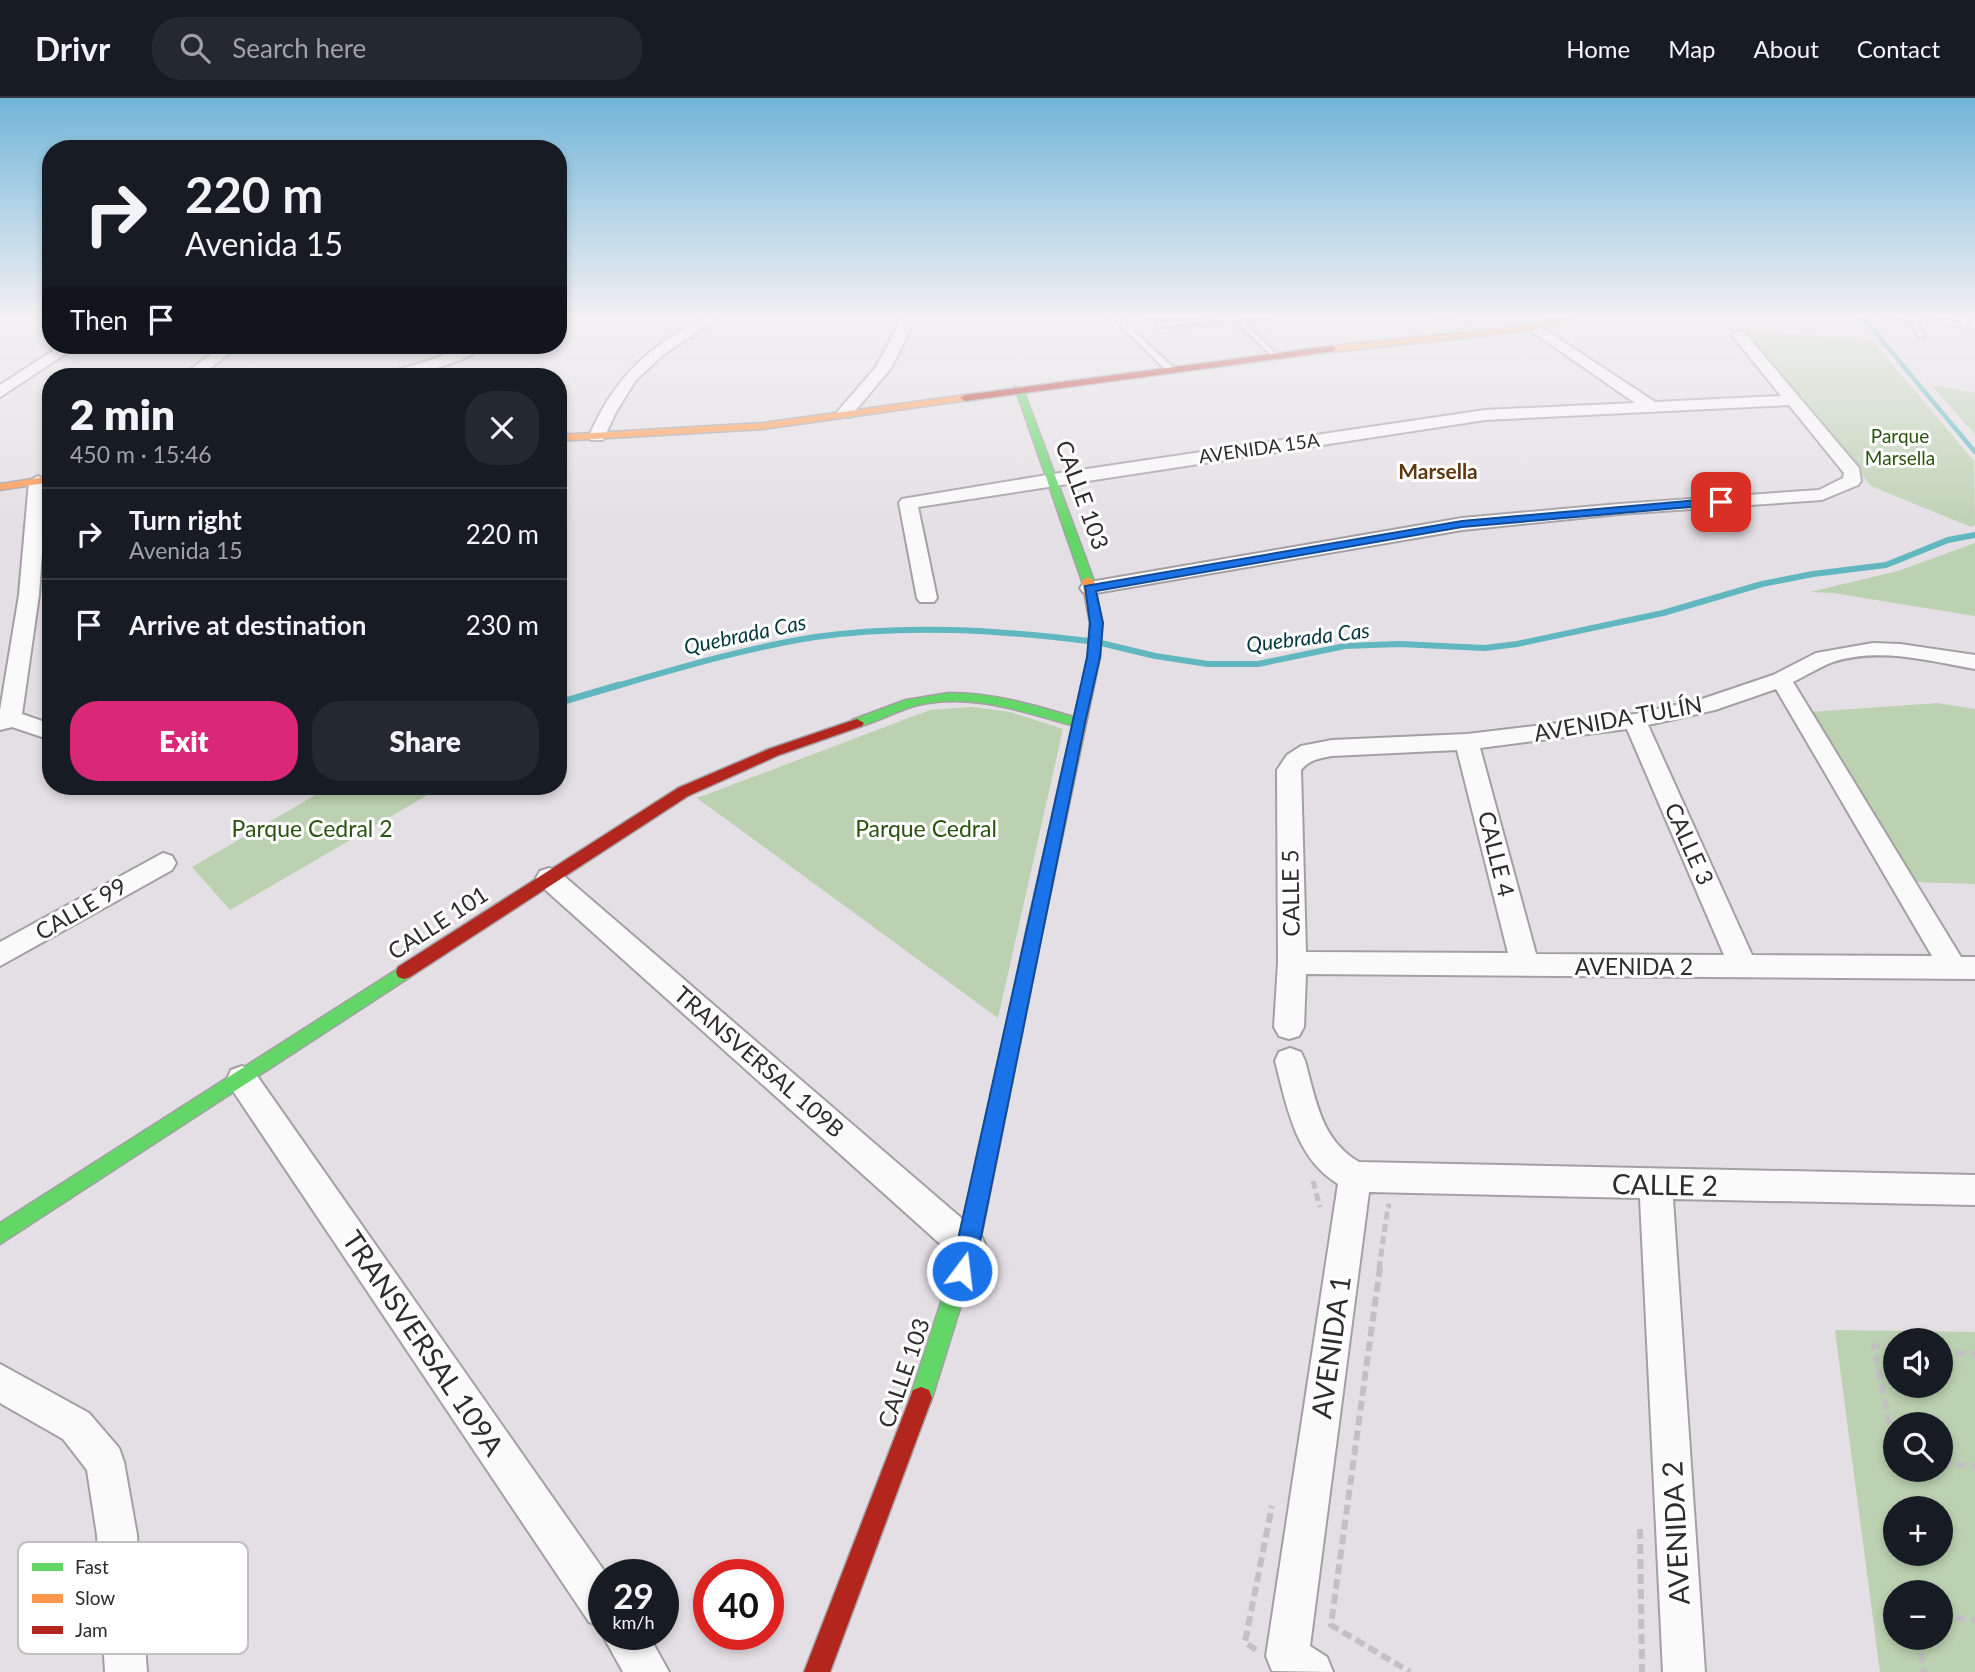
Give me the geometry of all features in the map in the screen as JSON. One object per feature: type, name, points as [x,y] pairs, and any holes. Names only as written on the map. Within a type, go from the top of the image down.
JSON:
[{"type":"street","points":[[597,436],[609,406],[621,387]]},
{"type":"street","points":[[844,414],[871,387]]},
{"type":"street","points":[[567,438],[763,426],[1030,387]]},
{"type":"street","points":[[1623,387],[1650,406]]},
{"type":"street","points":[[1090,588],[1462,524],[1619,509],[1822,495],[1842,488],[1852,481],[1853,472],[1782,387]]},
{"type":"street","name":"CALLE 103","points":[[817,1672],[932,1367],[969,1247],[1094,657],[1096,623],[1090,588],[1053,479],[1018,389]]},
{"type":"street","name":"AVENIDA 15A","points":[[927,598],[908,503],[1472,417],[1792,400]]},
{"type":"street","points":[[0,487],[42,480]]},
{"type":"street","points":[[42,495],[29,595],[5,721],[42,730]]},
{"type":"street","points":[[29,595],[42,593]]},
{"type":"street","name":"AVENIDA TULÍN","points":[[1295,761],[1309,752],[1332,748],[1467,742],[1635,721],[1707,705],[1781,680],[1824,657],[1872,649],[1900,650],[1975,662]]},
{"type":"street","points":[[1781,680],[1964,968]]},
{"type":"street","name":"CALLE 101","points":[[0,1234],[683,792],[774,752],[927,699],[969,696],[1010,701],[1078,723]]},
{"type":"street","name":"CALLE 3","points":[[1635,721],[1743,967]]},
{"type":"street","name":"CALLE 4","points":[[1467,742],[1525,966]]},
{"type":"street","name":"CALLE 5","points":[[1295,761],[1289,771],[1292,963],[1290,1044],[1315,1144]]},
{"type":"street","name":"CALLE 99","points":[[0,956],[163,863]]},
{"type":"street","name":"TRANSVERSAL 109B","points":[[549,878],[969,1247]]},
{"type":"street","name":"AVENIDA 2","points":[[1292,963],[1964,968]]},
{"type":"street","name":"TRANSVERSAL 109A","points":[[242,1079],[588,1584]]},
{"type":"street","points":[[1315,1144],[1332,1163],[1355,1177]]},
{"type":"street","name":"CALLE 2","points":[[1355,1177],[1975,1190]]},
{"type":"street","name":"AVENIDA 1","points":[[1289,1662],[1355,1177]]},
{"type":"street","name":"AVENIDA 2","points":[[1656,1185],[1684,1672]]},
{"type":"street","points":[[0,1382],[76,1426],[105,1462],[117,1542]]},
{"type":"street","points":[[634,1650],[648,1672]]},
{"type":"street","points":[[125,1654],[126,1672]]},
{"type":"path","points":[[1315,1144],[1302,1145],[1324,1221]]},
{"type":"path","points":[[1402,1206],[1388,1206],[1331,1625],[1410,1672]]},
{"type":"path","points":[[1883,1347],[1874,1346],[1883,1392]]},
{"type":"path","points":[[1953,1352],[1975,1354]]},
{"type":"path","points":[[1953,1465],[1975,1466]]},
{"type":"path","points":[[1275,1492],[1245,1642],[1289,1662]]},
{"type":"path","points":[[1640,1522],[1642,1672]]},
{"type":"path","points":[[1953,1617],[1975,1620]]},
{"type":"path","points":[[1920,1650],[1924,1672]]},
{"type":"green space","name":"Parque Marsella","points":[[1792,387],[1912,387],[1974,461],[1975,525],[1971,527],[1871,486]]},
{"type":"green space","points":[[1933,387],[1975,393],[1975,434]]},
{"type":"green space","points":[[1975,543],[1975,616],[1833,593],[1810,592],[1898,571]]},
{"type":"green space","points":[[1937,703],[1975,709],[1975,884],[1914,882],[1810,712]]},
{"type":"green space","name":"Parque Cedral","points":[[972,707],[1010,712],[1063,729],[998,1018],[697,798],[930,710]]},
{"type":"green space","name":"Parque Cedral 2","points":[[316,795],[428,795],[230,910],[192,867]]},
{"type":"green space","points":[[1835,1330],[1883,1331],[1883,1398],[1953,1398],[1953,1332],[1975,1332],[1975,1672],[1880,1672]]},
{"type":"waterway","name":"Quebrada Cas","points":[[1921,387],[1975,452]]},
{"type":"waterway","name":"Quebrada Cas","points":[[1101,643],[1155,656],[1208,664],[1258,664],[1345,646],[1399,644],[1485,648],[1517,644],[1663,613],[1762,584],[1813,574],[1886,565],[1948,540],[1975,535]]},
{"type":"waterway","name":"Quebrada Cas","points":[[613,687],[764,647],[849,633],[952,630],[1088,641]]},
{"type":"waterway","name":"Quebrada Cas","points":[[567,700],[619,685]]},
{"type":"traffic: fast","points":[[1018,389],[1088,581]]},
{"type":"traffic: fast","points":[[857,723],[911,703],[949,697],[1005,702],[1078,723]]},
{"type":"traffic: fast","points":[[921,1398],[969,1247],[1035,928]]},
{"type":"traffic: fast","points":[[0,1234],[404,972]]},
{"type":"traffic: slow","points":[[567,437],[763,426],[965,398]]},
{"type":"traffic: slow","points":[[0,487],[42,480]]},
{"type":"traffic: slow","points":[[1035,928],[1094,657],[1096,623],[1088,581]]},
{"type":"traffic: jam","points":[[965,398],[1044,387]]},
{"type":"traffic: jam","points":[[404,972],[683,792],[774,752],[857,723]]},
{"type":"traffic: jam","points":[[817,1672],[921,1398]]},
{"type":"district","name":"Marsella","points":[[1438,472]]},
{"type":"route","points":[[962,1271],[1094,657],[1096,623],[1090,588],[1462,524],[1721,502]]}]
